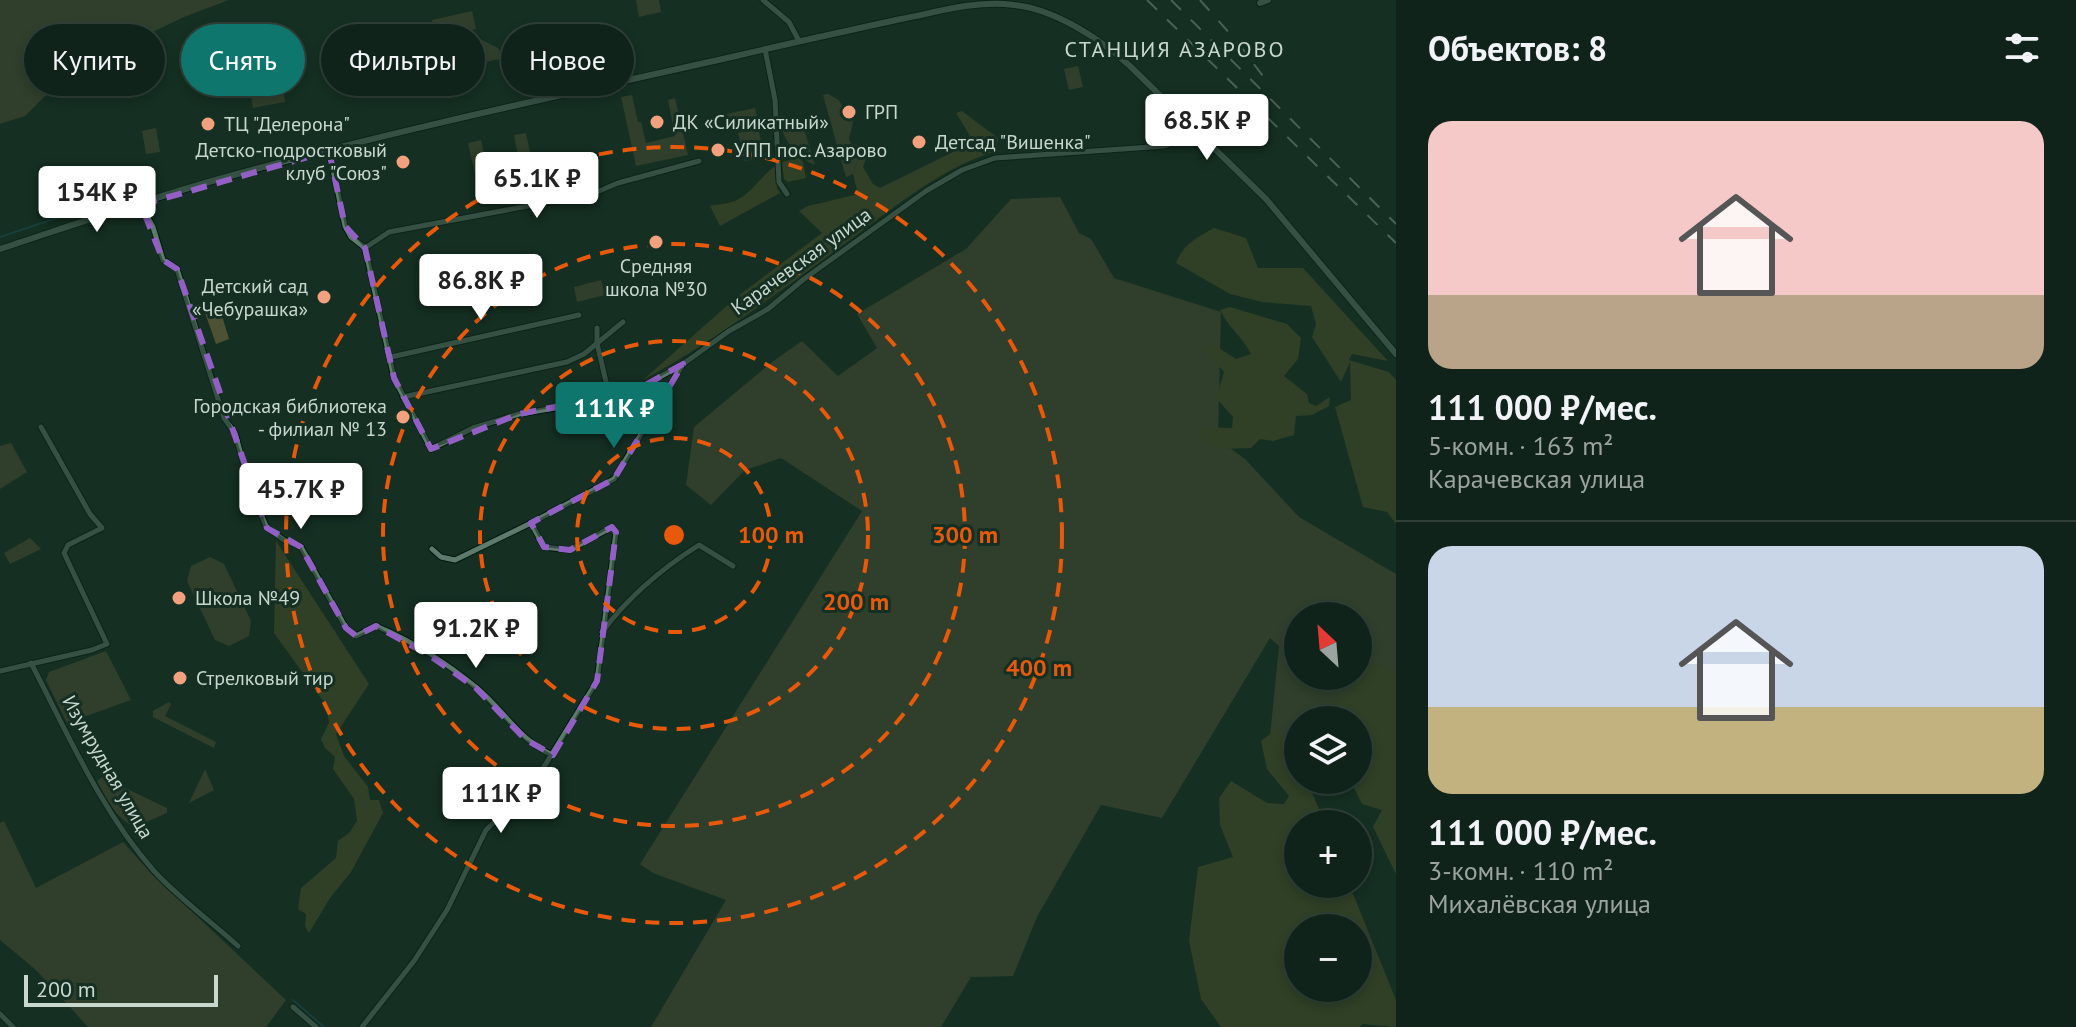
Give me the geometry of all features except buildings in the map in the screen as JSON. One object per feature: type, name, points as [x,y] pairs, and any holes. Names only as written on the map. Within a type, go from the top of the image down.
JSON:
[{"type":"street","points":[[763,0],[789,22],[799,41]]},
{"type":"street","points":[[0,249],[231,176],[329,151],[948,9],[980,4],[1016,5],[1039,10],[1107,46],[1294,230],[1396,354]]},
{"type":"street","points":[[765,49],[775,100],[779,182],[787,194]]},
{"type":"street","name":"Карачевская улица","points":[[403,397],[431,449],[473,428],[519,414],[610,399],[633,392],[768,309],[804,279],[926,191],[962,170],[995,158],[1165,146],[1197,132]]},
{"type":"street","points":[[329,151],[345,226],[351,237],[365,248],[394,378],[403,397],[567,362],[584,354],[623,322]]},
{"type":"street","points":[[365,248],[389,232],[592,194],[618,183],[699,161]]},
{"type":"street","points":[[141,205],[153,227],[163,260],[177,269],[224,418],[235,433],[252,494],[267,528],[301,547],[346,628],[356,636],[376,626],[429,655],[476,688],[505,714],[525,739],[553,755]]},
{"type":"street","points":[[391,357],[579,315]]},
{"type":"street","points":[[597,328],[597,343],[610,399]]},
{"type":"street","points":[[432,549],[441,557],[455,560],[614,479],[683,364]]},
{"type":"street","points":[[0,671],[107,644],[64,553],[68,545],[102,528],[90,514],[41,427]]},
{"type":"street","points":[[362,1027],[414,961],[447,910],[486,830],[534,783],[597,681],[616,532],[612,527],[570,550],[544,547],[531,523]]},
{"type":"street","points":[[602,633],[620,608],[642,586],[699,545],[733,566]]},
{"type":"street","name":"Изумрудная улица","points":[[31,663],[83,763],[128,839],[156,873],[238,946]]},
{"type":"street","points":[[293,1007],[316,1027]]},
{"type":"street","points":[[0,1014],[13,1027]]},
{"type":"highlighted area","points":[[329,151],[345,226],[365,248],[394,378],[431,449],[519,414],[633,392],[683,364],[614,479],[531,523],[544,547],[570,550],[612,527],[616,532],[597,681],[553,755],[525,739],[476,688],[429,655],[376,626],[356,636],[346,628],[301,547],[267,528],[177,269],[163,260],[141,205]]},
{"type":"green space","points":[[0,0],[229,0],[165,26],[24,24],[24,96],[46,96],[25,116],[0,124]]},
{"type":"green space","points":[[636,0],[659,0],[661,12],[639,17]]},
{"type":"green space","points":[[472,11],[475,24],[433,24],[432,20]]},
{"type":"green space","points":[[485,42],[498,48],[501,59],[485,62]]},
{"type":"green space","points":[[1078,66],[1083,87],[1069,90],[1064,69]]},
{"type":"green space","points":[[828,94],[839,100],[847,115],[854,118],[849,139],[851,144],[862,146],[853,174],[846,177],[823,95]]},
{"type":"green space","points":[[251,96],[284,96],[285,102],[253,108]]},
{"type":"green space","points":[[632,96],[646,143],[675,136],[668,100],[675,98],[688,155],[636,166],[621,97]]},
{"type":"green space","points":[[755,108],[759,125],[731,132],[727,114]]},
{"type":"green space","points":[[962,111],[998,138],[996,151],[958,167],[922,188],[752,311],[643,380],[738,296],[822,233],[799,211],[858,194],[853,174],[862,146],[870,147],[863,167],[873,184],[880,188],[959,149],[970,136],[956,113]]},
{"type":"green space","points":[[802,122],[815,165],[792,148],[782,129],[781,123]]},
{"type":"green space","points":[[156,128],[160,152],[146,154],[142,131]]},
{"type":"green space","points":[[758,128],[765,156],[745,161],[738,133]]},
{"type":"green space","points":[[526,133],[538,193],[523,183],[514,135]]},
{"type":"green space","points":[[481,140],[490,180],[477,183],[468,143]]},
{"type":"green space","points":[[799,158],[803,162],[806,178],[788,182],[784,179],[782,162]]},
{"type":"green space","points":[[778,164],[777,188],[780,193],[720,226],[710,206],[743,197]]},
{"type":"green space","points":[[1060,197],[1079,233],[1091,239],[1114,278],[1221,312],[1218,439],[1245,459],[1299,517],[1396,574],[1396,683],[1344,706],[1284,706],[1284,737],[1269,746],[1279,646],[1270,638],[1162,818],[1101,805],[1037,917],[1013,976],[971,977],[941,1027],[651,1027],[726,900],[653,873],[640,864],[862,511],[781,458],[745,470],[711,505],[686,485],[694,427],[802,341],[838,376],[877,348],[857,314],[966,249],[1011,199]]},
{"type":"green space","points":[[1214,228],[1246,238],[1258,268],[1303,268],[1388,361],[1352,354],[1349,360],[1389,372],[1396,380],[1396,524],[1387,512],[1363,507],[1335,407],[1351,400],[1350,362],[1341,382],[1312,337],[1316,324],[1311,306],[1262,302],[1230,294],[1176,263],[1187,246]]},
{"type":"green space","points":[[601,280],[605,295],[577,302],[574,287]]},
{"type":"green space","points":[[219,306],[229,339],[216,344],[204,310]]},
{"type":"green space","points":[[1230,307],[1287,324],[1301,338],[1298,359],[1284,376],[1307,394],[1309,403],[1316,406],[1330,397],[1329,406],[1312,415],[1296,416],[1294,435],[1273,441],[1260,439],[1251,448],[1218,449],[1200,435],[1198,427],[1232,428],[1233,417],[1216,398],[1224,372],[1203,348],[1213,344],[1236,359],[1251,354],[1220,310]]},
{"type":"green space","points":[[11,443],[27,472],[0,489],[0,446]]},
{"type":"green space","points":[[30,538],[41,549],[10,564],[4,553]]},
{"type":"green space","points":[[276,541],[369,684],[336,734],[344,756],[368,787],[370,800],[379,800],[383,813],[351,872],[330,898],[309,933],[305,926],[306,914],[298,909],[301,888],[336,858],[338,841],[349,833],[357,821],[354,799],[333,769],[335,757],[321,739],[329,723],[326,705],[274,633]]},
{"type":"green space","points":[[210,557],[224,564],[251,621],[249,636],[229,646],[215,640],[187,581],[191,566]]},
{"type":"green space","points":[[106,651],[131,700],[67,723],[46,680],[49,672]]},
{"type":"green space","points":[[1374,663],[1396,671],[1396,874],[1373,827],[1382,810],[1362,804],[1357,794],[1372,794],[1372,706],[1334,706],[1349,690],[1372,690]]},
{"type":"green space","points":[[169,702],[171,704],[165,716],[216,742],[214,748],[153,717],[153,711]]},
{"type":"green space","points":[[1278,728],[1284,737],[1284,790],[1267,769],[1261,741]]},
{"type":"green space","points":[[205,769],[214,790],[189,803]]},
{"type":"green space","points":[[102,777],[167,808],[167,813],[135,827],[117,814],[104,795],[97,781]]},
{"type":"green space","points":[[1231,781],[1267,803],[1284,804],[1287,794],[1313,794],[1319,810],[1284,810],[1284,898],[1355,898],[1361,914],[1284,914],[1284,1002],[1372,1002],[1372,941],[1396,1000],[1396,1027],[1363,1024],[1359,1027],[1221,1027],[1201,999],[1189,941],[1198,867],[1233,857],[1220,825],[1219,798]]},
{"type":"green space","points":[[4,821],[36,888],[123,842],[150,872],[286,1000],[266,1027],[88,1027],[36,970],[0,940],[0,823]]},
{"type":"waterway","points":[[0,237],[110,200]]},
{"type":"waterway","points":[[293,1000],[324,1027]]},
{"type":"railway","points":[[1147,0],[1396,243]]},
{"type":"railway","points":[[1171,0],[1396,224]]},
{"type":"railway","points":[[1200,0],[1268,83]]},
{"type":"place","name":"ГРП","points":[[849,112]]},
{"type":"place","name":"ДК «Силикатный»","points":[[657,122]]},
{"type":"place","name":"ТЦ \"Делерона\"","points":[[208,124]]},
{"type":"place","name":"Детсад \"Вишенка\"","points":[[919,142]]},
{"type":"place","name":"УПП пос. Азарово","points":[[718,150]]},
{"type":"place","name":"Детско-подростковый клуб \"Союз\"","points":[[403,162]]},
{"type":"place","name":"Средняя школа №30","points":[[656,242]]},
{"type":"place","name":"Детский сад «Чебурашка»","points":[[324,297]]},
{"type":"place","name":"Городская библиотека - филиал № 13","points":[[403,417]]},
{"type":"place","name":"Школа №49","points":[[179,598]]},
{"type":"place","name":"Стрелковый тир","points":[[180,678]]},
{"type":"district","name":"СТАНЦИЯ АЗАРОВО","points":[[1175,49]]}]
